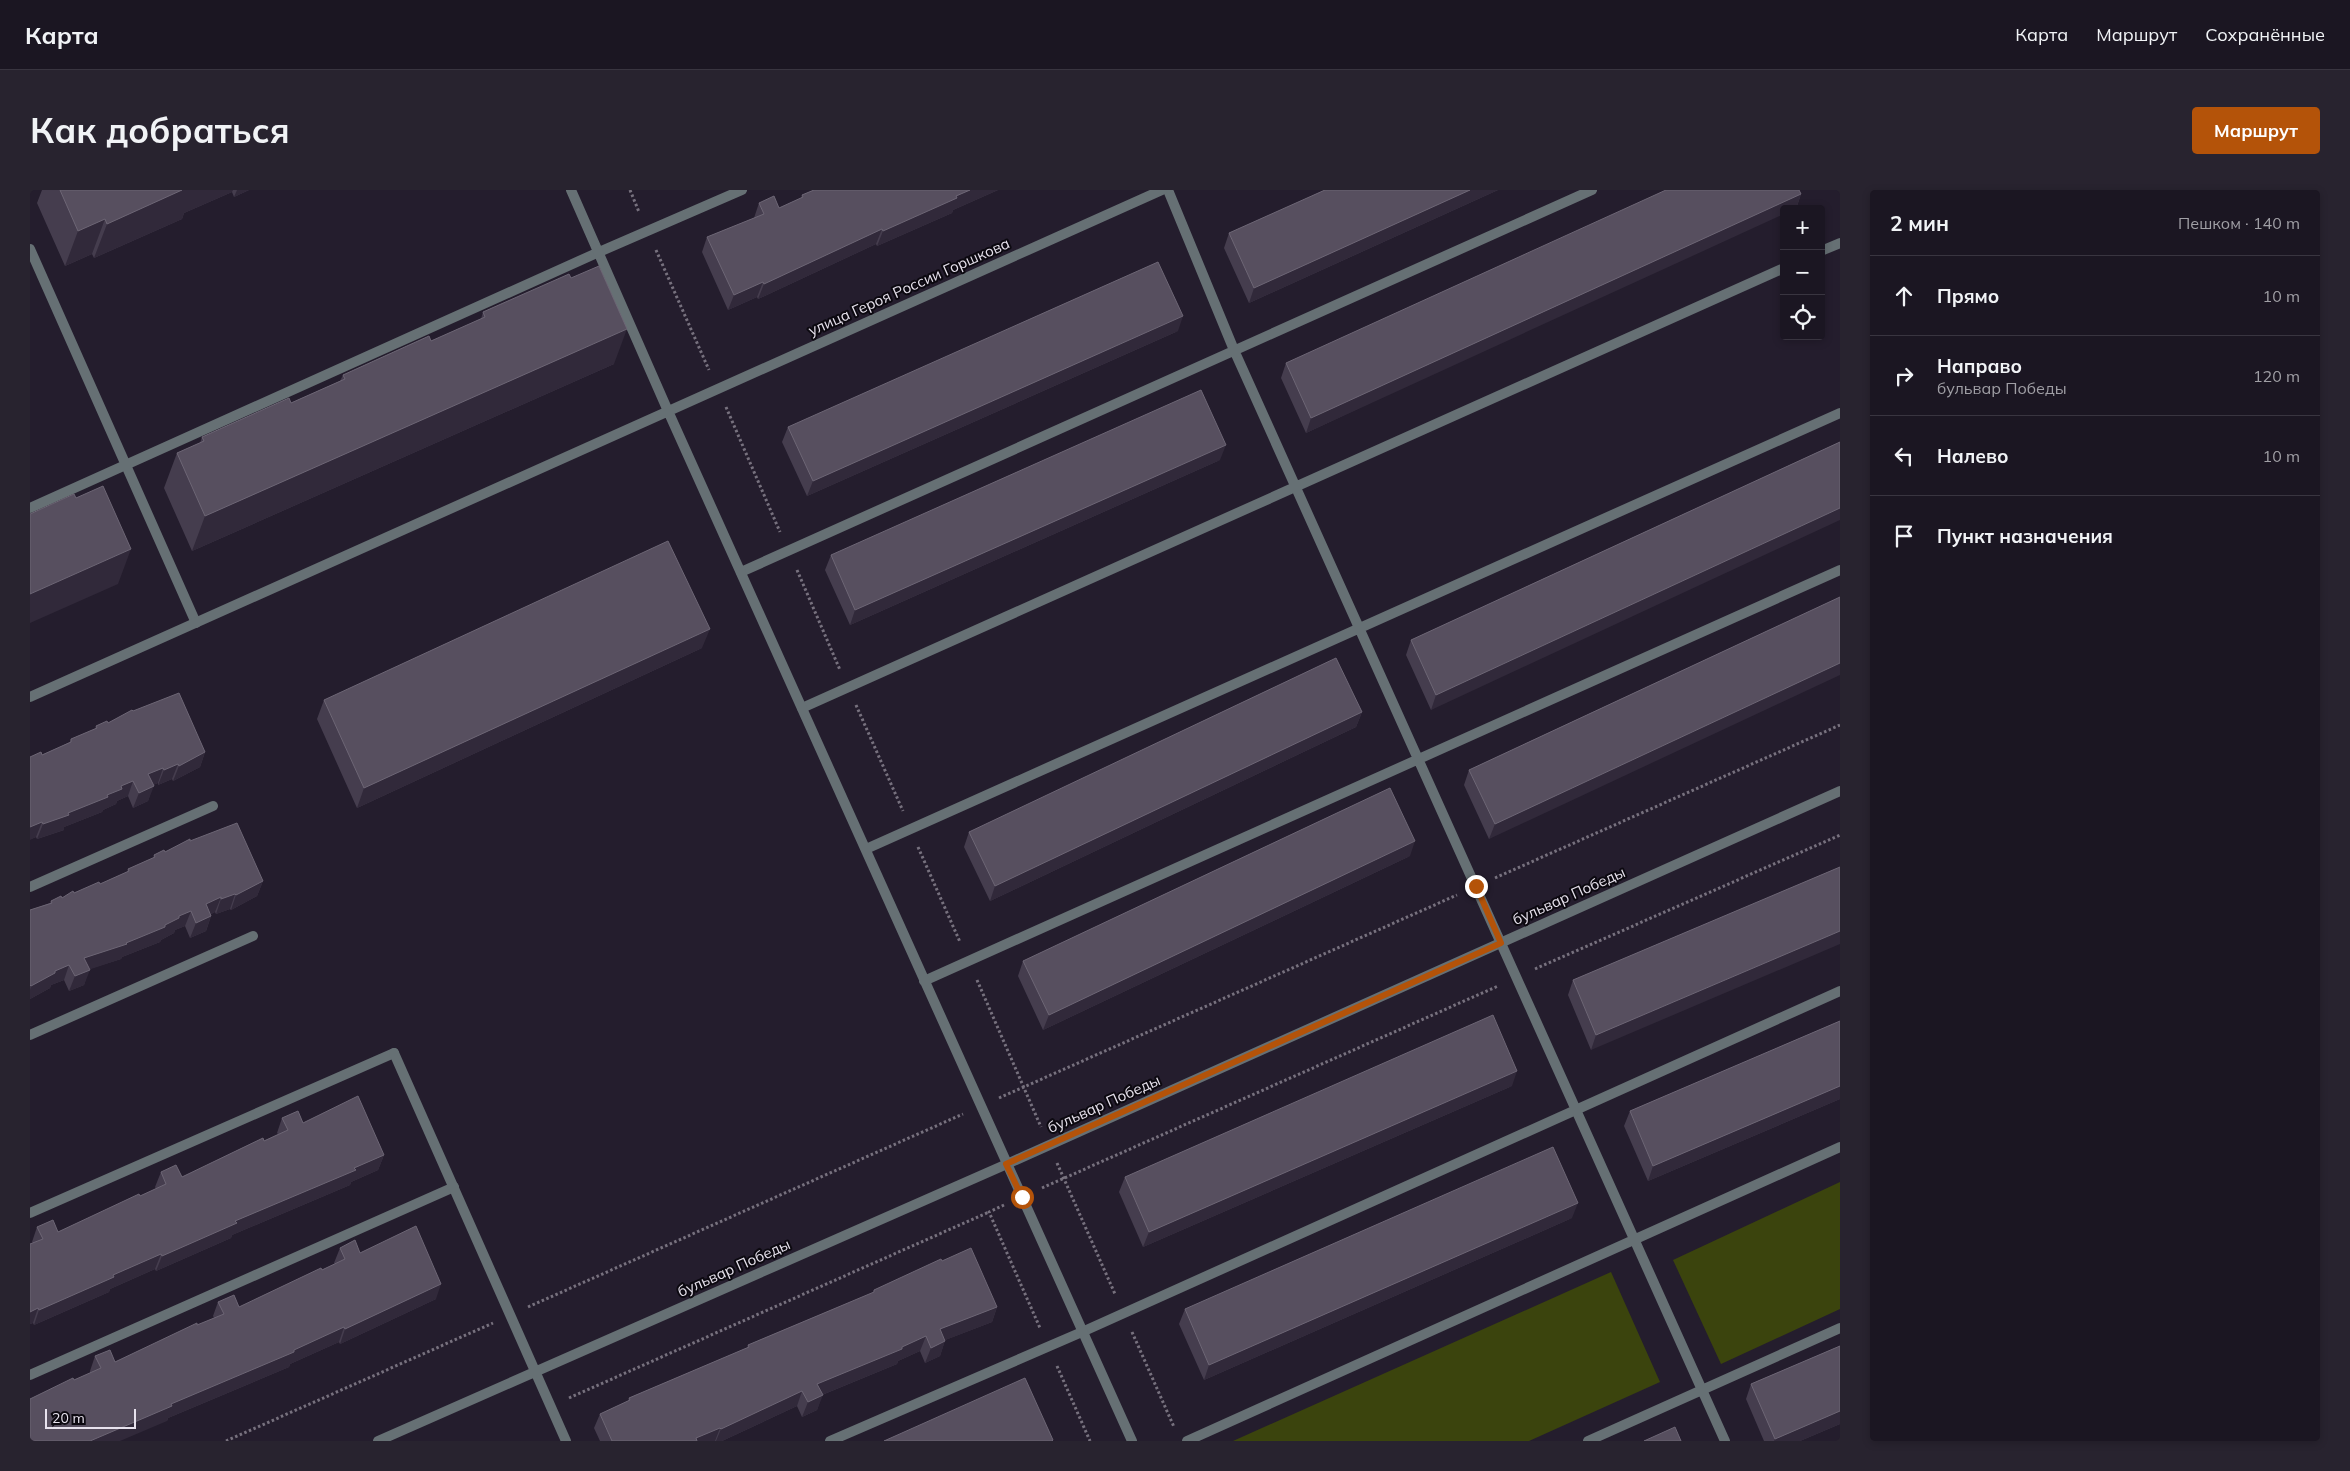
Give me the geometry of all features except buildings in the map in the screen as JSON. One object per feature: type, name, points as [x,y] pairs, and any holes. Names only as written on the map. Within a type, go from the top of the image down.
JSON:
[{"type":"street","points":[[572,190],[740,572],[1132,1441]]},
{"type":"street","points":[[30,508],[599,252],[742,190]]},
{"type":"street","name":"улица Героя России Горшкова","points":[[30,697],[1162,190]]},
{"type":"street","points":[[1168,190],[1234,350],[1725,1441]]},
{"type":"street","points":[[740,572],[1592,190]]},
{"type":"street","points":[[1823,250],[1840,243]]},
{"type":"street","points":[[30,249],[196,623]]},
{"type":"street","points":[[802,708],[1780,270]]},
{"type":"street","points":[[866,849],[1840,412]]},
{"type":"street","points":[[924,981],[1840,570]]},
{"type":"street","name":"бульвар Победы","points":[[378,1441],[1006,1164],[1840,791]]},
{"type":"street","points":[[30,887],[213,806]]},
{"type":"street","points":[[30,1035],[253,936]]},
{"type":"street","points":[[830,1441],[1082,1332],[1840,991]]},
{"type":"street","points":[[30,1213],[394,1053],[566,1441]]},
{"type":"street","points":[[1187,1441],[1840,1147]]},
{"type":"street","points":[[30,1375],[454,1187]]},
{"type":"street","points":[[1588,1441],[1840,1328]]},
{"type":"path","points":[[226,1441],[1840,725]]},
{"type":"path","points":[[551,1406],[1840,834]]},
{"type":"path","points":[[989,1212],[1090,1441]]},
{"type":"green space","points":[[1840,1182],[1840,1309],[1721,1364],[1673,1260]]},
{"type":"green space","points":[[1611,1272],[1660,1382],[1529,1441],[1233,1441]]},
{"type":"route","points":[[1022,1197],[1006,1164],[1501,943],[1476,886]]}]
